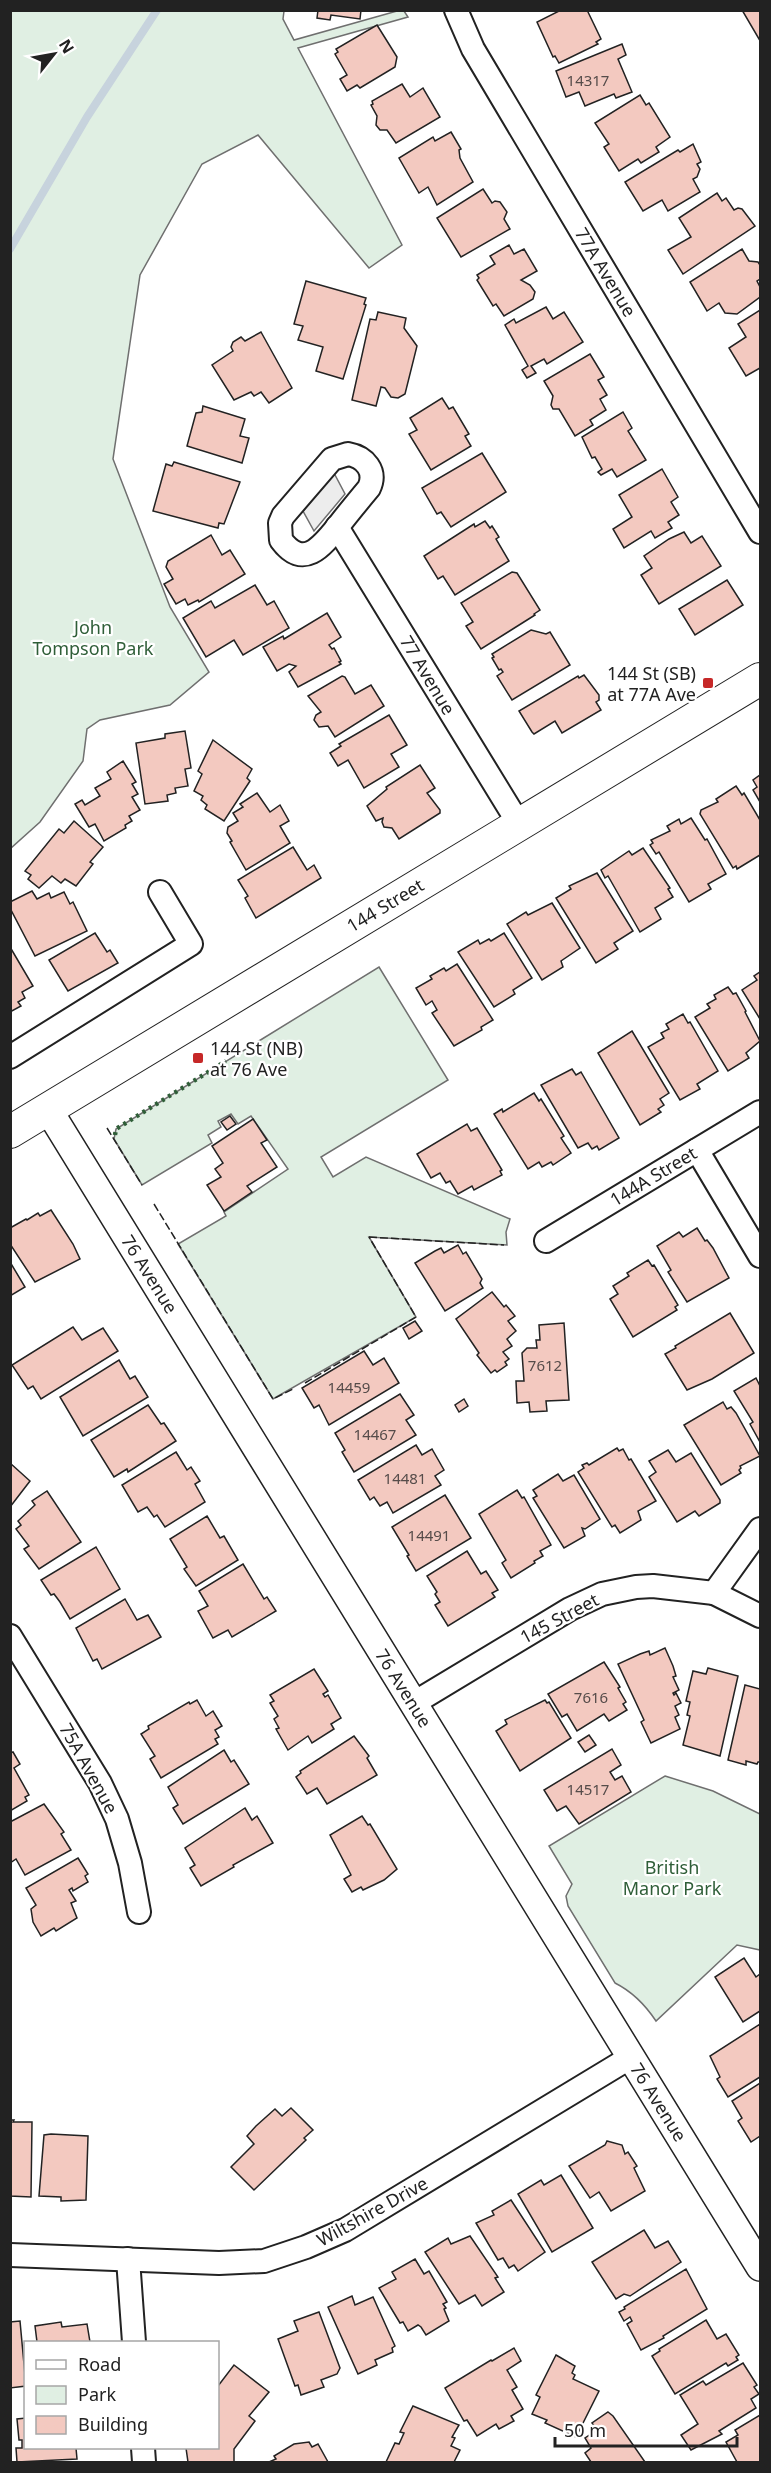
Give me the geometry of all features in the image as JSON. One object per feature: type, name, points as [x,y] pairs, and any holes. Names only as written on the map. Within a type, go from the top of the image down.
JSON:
[{"type":"main road","name":"144 Street","points":[[10,1132],[760,680]]},
{"type":"street","name":"77A Avenue","points":[[456,10],[473,49],[760,531]]},
{"type":"street","points":[[348,454],[364,460],[369,466],[372,482],[337,526],[321,546],[308,554],[300,554],[286,547],[279,532],[283,516],[332,459],[348,454]]},
{"type":"street","name":"77 Avenue","points":[[337,526],[519,824]]},
{"type":"street","points":[[10,1057],[191,944],[160,892]]},
{"type":"street","name":"76 Avenue","points":[[48,1109],[760,2267]]},
{"type":"street","name":"144A Street","points":[[546,1241],[760,1112]]},
{"type":"street","points":[[697,1150],[760,1256]]},
{"type":"street","points":[[760,1529],[714,1593],[760,1616]]},
{"type":"street","name":"145 Street","points":[[414,1703],[570,1608],[602,1594],[652,1586],[714,1593]]},
{"type":"street","name":"75A Avenue","points":[[10,1636],[100,1783],[117,1819],[130,1863],[139,1912]]},
{"type":"street","name":"Wiltshire Drive","points":[[10,2255],[219,2263],[264,2261],[306,2247],[345,2230],[631,2057]]},
{"type":"street","points":[[128,2259],[134,2341]]},
{"type":"green space","name":"John Tompson Park","points":[[11,11],[284,11],[283,19],[294,40],[397,11],[404,11],[408,17],[298,48],[402,245],[369,268],[258,135],[202,164],[140,275],[113,459],[170,607],[209,672],[170,705],[100,720],[87,729],[83,761],[40,822],[11,848]]},
{"type":"green space","points":[[379,967],[448,1080],[321,1157],[333,1177],[366,1157],[510,1219],[506,1232],[507,1245],[369,1237],[416,1317],[273,1399],[178,1244],[226,1216],[224,1212],[288,1169],[251,1116],[238,1124],[231,1114],[218,1121],[221,1127],[208,1135],[212,1143],[142,1185],[114,1139],[116,1129]]},
{"type":"green space","name":"British Manor Park","points":[[665,1776],[713,1791],[760,1814],[760,1950],[737,1945],[656,2021],[638,1999],[615,1983],[568,1906],[566,1896],[572,1884],[549,1846]]},
{"type":"shaded area","points":[[334,473],[345,494],[314,531],[303,511]]},
{"type":"building","points":[[318,10],[361,10],[360,19],[331,15],[330,20],[317,18]]},
{"type":"building","points":[[561,10],[587,10],[601,39],[596,42],[598,44],[559,63],[555,56],[553,57],[537,22]]},
{"type":"building","points":[[742,10],[760,10],[759,39]]},
{"type":"building","points":[[377,25],[397,57],[395,67],[360,88],[357,85],[347,91],[340,79],[347,75],[335,54],[338,52],[336,49]]},
{"type":"building","points":[[622,44],[626,55],[618,59],[632,92],[616,98],[614,94],[585,106],[579,92],[566,97],[556,71]]},
{"type":"building","points":[[402,84],[410,97],[423,88],[440,117],[396,143],[387,130],[380,130],[376,125],[377,116],[371,105],[372,101]]},
{"type":"building","points":[[640,95],[646,105],[649,103],[670,137],[656,147],[659,152],[641,163],[638,159],[619,171],[604,147],[609,144],[595,123]]},
{"type":"building","points":[[451,132],[461,149],[459,150],[460,158],[473,182],[437,205],[428,187],[419,193],[399,158],[433,137],[435,141]]},
{"type":"building","points":[[693,144],[701,162],[697,164],[700,169],[697,177],[693,179],[700,192],[668,211],[662,200],[643,211],[625,182],[678,150],[680,152]]},
{"type":"building","points":[[483,189],[492,203],[500,202],[507,212],[504,219],[510,229],[461,257],[437,218]]},
{"type":"building","points":[[717,193],[722,201],[726,198],[734,210],[742,209],[755,226],[683,274],[668,250],[691,237],[679,218]]},
{"type":"building","points":[[509,245],[514,254],[524,249],[537,271],[521,280],[530,285],[535,292],[533,299],[504,316],[496,304],[493,306],[477,280],[479,278],[477,275],[495,264],[490,256]]},
{"type":"building","points":[[742,249],[749,261],[758,262],[760,265],[760,279],[757,281],[760,287],[760,297],[737,314],[725,313],[719,303],[707,311],[690,282]]},
{"type":"building","points":[[306,281],[366,298],[364,304],[366,305],[343,379],[316,371],[323,347],[298,340],[303,326],[294,324]]},
{"type":"building","points":[[546,307],[553,319],[564,312],[583,342],[547,364],[544,359],[531,366],[536,373],[527,378],[522,370],[528,366],[505,325],[514,319],[516,323]]},
{"type":"building","points":[[760,310],[760,368],[746,376],[729,348],[746,337],[738,324]]},
{"type":"building","points":[[378,312],[406,318],[404,328],[417,346],[405,394],[398,398],[391,397],[385,388],[381,387],[376,406],[352,400],[370,319],[376,320]]},
{"type":"building","points":[[261,332],[292,388],[269,403],[261,392],[254,396],[251,392],[234,400],[212,365],[233,351],[231,347],[233,342],[241,337],[245,341]]},
{"type":"building","points":[[590,354],[604,377],[598,380],[607,395],[600,399],[606,410],[590,420],[593,425],[575,436],[559,409],[553,409],[551,405],[553,396],[544,381]]},
{"type":"building","points":[[442,398],[449,409],[453,407],[469,434],[465,436],[471,446],[431,470],[409,434],[417,430],[410,418]]},
{"type":"building","points":[[203,406],[245,419],[240,436],[249,438],[242,463],[187,446],[196,413],[202,412]]},
{"type":"building","points":[[623,412],[632,428],[628,431],[646,460],[617,477],[612,469],[601,475],[598,472],[602,469],[595,457],[592,458],[582,437]]},
{"type":"building","points":[[482,453],[506,492],[451,527],[441,512],[437,514],[422,488]]},
{"type":"building","points":[[174,462],[240,482],[224,524],[219,523],[218,528],[153,511],[166,464],[172,466]]},
{"type":"building","points":[[662,469],[678,497],[671,502],[679,515],[668,522],[672,528],[655,538],[651,531],[624,548],[613,529],[632,517],[619,495]]},
{"type":"building","points":[[485,521],[490,528],[492,526],[499,537],[496,539],[509,561],[455,595],[443,576],[438,579],[424,556],[474,524],[475,527]]},
{"type":"building","points":[[684,532],[691,543],[702,536],[721,566],[659,604],[641,575],[652,568],[644,556]]},
{"type":"building","points":[[211,535],[222,555],[230,550],[245,574],[199,602],[198,600],[188,605],[185,599],[176,604],[164,584],[173,579],[166,567],[168,561]]},
{"type":"building","points":[[512,572],[517,573],[540,610],[481,649],[466,626],[473,622],[461,603]]},
{"type":"building","points":[[727,580],[743,605],[695,635],[679,609]]},
{"type":"building","points":[[255,585],[267,605],[274,601],[289,628],[243,655],[234,640],[206,657],[183,618],[211,601],[215,608]]},
{"type":"building","points":[[327,613],[341,637],[329,645],[332,649],[334,648],[341,664],[298,687],[289,672],[296,666],[289,664],[277,671],[263,647],[283,636],[284,639]]},
{"type":"building","points":[[531,630],[546,634],[550,632],[570,665],[512,700],[497,676],[503,672],[499,670],[492,654]]},
{"type":"building","points":[[584,675],[599,695],[599,700],[596,702],[601,710],[562,733],[555,721],[534,734],[519,711],[578,676],[579,678]]},
{"type":"building","points":[[342,676],[345,677],[355,694],[371,685],[384,706],[335,737],[328,726],[319,727],[314,720],[321,712],[308,696]]},
{"type":"building","points":[[389,715],[407,745],[391,754],[399,767],[364,788],[348,760],[338,766],[330,753],[341,746],[339,744]]},
{"type":"building","points":[[185,731],[191,768],[185,769],[188,786],[175,788],[176,793],[167,795],[168,801],[145,804],[136,743],[165,738],[165,734]]},
{"type":"building","points":[[213,740],[252,769],[247,778],[250,781],[224,821],[205,809],[207,805],[201,800],[203,796],[194,791],[202,774],[198,771]]},
{"type":"building","points":[[123,761],[136,782],[132,784],[138,794],[132,797],[140,810],[129,816],[132,821],[125,825],[126,828],[104,841],[95,824],[89,827],[75,804],[82,800],[85,805],[100,796],[95,788],[111,779],[107,772]]},
{"type":"building","points":[[420,765],[435,788],[427,793],[440,813],[399,839],[392,828],[384,827],[383,818],[376,821],[367,806],[387,789],[386,787]]},
{"type":"building","points":[[760,775],[760,802],[753,790],[757,787],[753,780]]},
{"type":"building","points":[[736,786],[742,795],[744,793],[760,820],[760,855],[737,869],[736,866],[733,868],[700,814],[701,810],[718,802],[716,799]]},
{"type":"building","points":[[257,793],[270,812],[280,805],[289,821],[280,826],[290,843],[246,870],[227,833],[228,827],[238,821],[233,813],[243,807],[240,804]]},
{"type":"building","points":[[691,818],[705,840],[707,839],[726,874],[708,884],[711,889],[689,902],[659,852],[656,854],[650,845],[653,843],[651,840],[670,831],[667,826],[679,819],[681,824]]},
{"type":"building","points":[[74,821],[103,847],[90,862],[93,864],[76,886],[65,879],[61,883],[52,876],[39,888],[28,879],[31,875],[25,871],[59,829],[64,833]]},
{"type":"building","points":[[293,847],[307,870],[314,865],[321,878],[256,918],[245,898],[248,896],[238,880]]},
{"type":"building","points":[[643,848],[670,888],[668,889],[673,897],[655,908],[661,919],[640,932],[608,876],[605,878],[601,870],[629,851],[632,855]]},
{"type":"building","points":[[597,873],[633,931],[614,943],[618,949],[596,963],[556,898],[571,889],[569,886]]},
{"type":"building","points":[[32,891],[37,899],[49,893],[51,898],[64,892],[70,904],[73,902],[87,931],[35,956],[10,908],[10,902]]},
{"type":"building","points":[[552,903],[580,948],[561,961],[563,967],[542,980],[507,924],[526,912],[528,915]]},
{"type":"building","points":[[95,933],[107,952],[110,950],[118,963],[68,991],[49,960]]},
{"type":"building","points":[[504,933],[532,978],[513,990],[515,994],[494,1007],[458,952],[478,940],[480,944],[489,939],[491,941]]},
{"type":"building","points":[[10,947],[33,986],[22,992],[25,998],[18,1002],[21,1006],[10,1012]]},
{"type":"building","points":[[457,964],[493,1020],[481,1027],[482,1030],[454,1046],[432,1013],[437,1010],[432,1001],[426,1005],[416,988],[432,979],[430,976],[444,968],[446,971]]},
{"type":"building","points":[[760,972],[760,1019],[742,990],[757,980],[754,976]]},
{"type":"building","points":[[728,987],[733,994],[736,993],[760,1041],[746,1053],[749,1058],[728,1071],[695,1017],[710,1008],[707,1004],[716,999],[714,995]]},
{"type":"building","points":[[683,1014],[718,1071],[697,1084],[700,1089],[680,1100],[648,1047],[664,1038],[661,1033],[669,1029],[666,1024]]},
{"type":"building","points":[[632,1031],[669,1093],[660,1099],[664,1105],[658,1109],[661,1112],[640,1125],[598,1053]]},
{"type":"building","points":[[572,1069],[576,1075],[581,1072],[619,1138],[599,1150],[597,1146],[592,1149],[588,1143],[578,1148],[541,1085]]},
{"type":"building","points":[[534,1093],[539,1101],[541,1099],[564,1136],[561,1138],[571,1153],[553,1165],[551,1162],[542,1167],[539,1162],[528,1169],[494,1114],[502,1109],[503,1112]]},
{"type":"building","points":[[230,1116],[236,1124],[227,1130],[221,1122]]},
{"type":"building","points":[[253,1119],[267,1140],[261,1143],[277,1167],[247,1186],[252,1192],[224,1211],[207,1185],[221,1177],[215,1169],[223,1163],[212,1146]]},
{"type":"building","points":[[467,1124],[471,1131],[477,1128],[502,1170],[500,1171],[502,1175],[474,1190],[472,1186],[458,1194],[450,1181],[446,1183],[440,1173],[431,1178],[417,1154]]},
{"type":"building","points":[[51,1210],[80,1259],[35,1282],[10,1244],[10,1228],[38,1213],[40,1216]]},
{"type":"building","points":[[697,1228],[705,1241],[707,1240],[713,1248],[729,1278],[687,1302],[668,1272],[671,1270],[657,1246],[679,1232],[683,1237]]},
{"type":"building","points":[[458,1245],[463,1254],[466,1252],[482,1279],[480,1283],[483,1288],[445,1311],[415,1263],[441,1248],[444,1253]]},
{"type":"building","points":[[648,1260],[652,1266],[654,1265],[678,1305],[675,1307],[677,1310],[633,1337],[610,1299],[618,1294],[613,1286],[629,1276],[627,1273]]},
{"type":"building","points":[[10,1262],[25,1287],[10,1296]]},
{"type":"building","points":[[492,1292],[515,1316],[508,1321],[516,1331],[507,1339],[512,1346],[503,1352],[509,1359],[505,1362],[507,1365],[491,1373],[477,1355],[479,1353],[456,1319]]},
{"type":"building","points":[[730,1313],[754,1353],[712,1379],[687,1390],[665,1354]]},
{"type":"building","points":[[415,1321],[422,1331],[409,1339],[403,1328]]},
{"type":"building","points":[[564,1323],[569,1400],[546,1401],[547,1411],[530,1412],[529,1402],[517,1403],[516,1381],[524,1381],[522,1353],[527,1348],[537,1348],[536,1340],[540,1340],[539,1325]]},
{"type":"building","points":[[73,1327],[82,1340],[103,1328],[118,1351],[41,1399],[33,1386],[28,1389],[12,1365]]},
{"type":"building","points":[[364,1351],[373,1365],[384,1358],[399,1383],[329,1425],[319,1405],[314,1408],[302,1388]]},
{"type":"building","points":[[119,1360],[130,1379],[135,1376],[148,1397],[83,1436],[60,1397]]},
{"type":"building","points":[[756,1378],[760,1386],[760,1442],[750,1424],[753,1422],[734,1391]]},
{"type":"building","points":[[400,1394],[414,1415],[406,1420],[416,1435],[354,1472],[342,1452],[345,1450],[335,1433]]},
{"type":"building","points":[[464,1399],[468,1406],[459,1412],[455,1405]]},
{"type":"building","points":[[723,1402],[727,1409],[731,1407],[736,1413],[760,1456],[740,1466],[741,1473],[721,1485],[684,1425]]},
{"type":"building","points":[[148,1405],[176,1441],[128,1472],[127,1469],[114,1477],[91,1440]]},
{"type":"building","points":[[416,1445],[422,1455],[432,1449],[444,1470],[435,1476],[441,1485],[393,1513],[387,1502],[380,1506],[374,1497],[370,1500],[358,1480]]},
{"type":"building","points":[[617,1448],[619,1451],[623,1449],[629,1460],[631,1459],[656,1501],[638,1511],[641,1520],[620,1533],[615,1525],[612,1527],[578,1472],[584,1468],[582,1465],[587,1463],[589,1465]]},
{"type":"building","points":[[668,1450],[676,1462],[691,1453],[720,1503],[699,1516],[695,1511],[677,1522],[649,1477],[656,1472],[649,1461]]},
{"type":"building","points":[[176,1452],[187,1470],[191,1467],[200,1481],[195,1484],[205,1502],[165,1527],[157,1515],[154,1517],[147,1507],[138,1512],[122,1485]]},
{"type":"building","points":[[10,1463],[30,1481],[10,1507]]},
{"type":"building","points":[[558,1474],[563,1481],[574,1475],[600,1519],[585,1529],[582,1528],[585,1536],[564,1548],[533,1498],[537,1496],[533,1490]]},
{"type":"building","points":[[517,1490],[522,1498],[524,1497],[551,1545],[540,1551],[543,1556],[534,1561],[535,1563],[511,1578],[502,1563],[506,1560],[479,1514]]},
{"type":"building","points":[[47,1491],[81,1542],[39,1569],[24,1549],[29,1546],[16,1529],[21,1525],[18,1521],[35,1505],[32,1501]]},
{"type":"building","points":[[445,1495],[471,1538],[416,1571],[392,1527]]},
{"type":"building","points":[[207,1516],[220,1538],[224,1536],[238,1560],[196,1586],[184,1569],[187,1567],[170,1539]]},
{"type":"building","points":[[96,1547],[120,1589],[70,1619],[60,1602],[54,1594],[51,1595],[41,1580]]},
{"type":"building","points":[[467,1551],[481,1574],[486,1571],[498,1590],[492,1593],[495,1597],[448,1626],[435,1605],[440,1602],[427,1576]]},
{"type":"building","points":[[243,1564],[264,1599],[267,1597],[276,1611],[232,1637],[228,1630],[213,1638],[198,1611],[208,1606],[199,1591]]},
{"type":"building","points":[[125,1599],[137,1620],[148,1615],[161,1637],[102,1669],[97,1659],[93,1661],[76,1628]]},
{"type":"building","points":[[665,1648],[673,1666],[676,1676],[673,1677],[679,1690],[673,1693],[674,1695],[676,1693],[681,1703],[675,1706],[679,1715],[675,1717],[680,1729],[651,1743],[641,1722],[644,1720],[618,1664],[640,1654],[649,1651],[650,1655]]},
{"type":"building","points":[[604,1662],[620,1687],[618,1688],[626,1702],[623,1704],[627,1710],[609,1721],[604,1714],[577,1731],[567,1714],[562,1717],[548,1694]]},
{"type":"building","points":[[708,1668],[738,1676],[720,1756],[683,1745],[690,1716],[687,1715],[690,1702],[686,1701],[693,1671],[706,1674]]},
{"type":"building","points":[[314,1669],[328,1691],[323,1694],[325,1697],[328,1695],[341,1718],[331,1724],[334,1729],[312,1743],[308,1736],[288,1750],[276,1729],[279,1728],[274,1719],[278,1716],[270,1703],[274,1701],[270,1695]]},
{"type":"building","points":[[745,1685],[760,1689],[760,1762],[757,1764],[746,1761],[746,1765],[728,1760]]},
{"type":"building","points":[[197,1700],[206,1716],[213,1711],[222,1726],[215,1730],[219,1737],[215,1739],[218,1744],[161,1778],[150,1759],[155,1756],[141,1734],[149,1729],[148,1726],[189,1702],[190,1704]]},
{"type":"building","points":[[545,1700],[549,1702],[571,1738],[520,1771],[496,1731],[507,1724],[505,1720]]},
{"type":"building","points":[[589,1735],[596,1745],[585,1752],[578,1742]]},
{"type":"building","points":[[354,1736],[369,1756],[367,1758],[377,1775],[327,1804],[317,1788],[307,1794],[296,1777],[301,1773],[300,1771]]},
{"type":"building","points":[[612,1749],[621,1765],[610,1772],[615,1780],[622,1776],[631,1792],[579,1824],[566,1806],[557,1811],[544,1790]]},
{"type":"building","points":[[224,1750],[231,1762],[234,1760],[249,1784],[183,1824],[173,1808],[178,1805],[168,1787]]},
{"type":"building","points":[[13,1752],[20,1764],[14,1768],[29,1795],[25,1797],[27,1801],[10,1811],[10,1753]]},
{"type":"building","points":[[44,1804],[64,1832],[61,1834],[71,1850],[25,1875],[16,1859],[10,1863],[10,1822]]},
{"type":"building","points":[[245,1808],[252,1820],[257,1816],[273,1843],[201,1886],[190,1868],[195,1865],[185,1848]]},
{"type":"building","points":[[362,1816],[368,1825],[370,1824],[397,1869],[384,1880],[363,1890],[361,1887],[352,1892],[344,1879],[351,1875],[330,1835]]},
{"type":"building","points":[[78,1858],[88,1874],[85,1876],[88,1882],[73,1891],[72,1888],[69,1890],[76,1901],[71,1903],[77,1918],[56,1931],[54,1928],[41,1936],[33,1922],[31,1909],[36,1905],[26,1888]]},
{"type":"building","points":[[744,1958],[756,1977],[760,1974],[760,2011],[743,2022],[715,1977]]},
{"type":"building","points":[[760,2024],[760,2077],[728,2097],[717,2079],[720,2077],[710,2056]]},
{"type":"building","points":[[760,2083],[760,2136],[751,2142],[738,2121],[742,2118],[732,2101]]},
{"type":"building","points":[[291,2108],[313,2130],[304,2138],[306,2140],[254,2190],[231,2167],[254,2144],[247,2136],[256,2126],[275,2109],[282,2116]]},
{"type":"building","points":[[10,2120],[32,2122],[31,2197],[10,2196]]},
{"type":"building","points":[[44,2135],[88,2136],[86,2200],[61,2201],[61,2197],[39,2196]]},
{"type":"building","points":[[607,2141],[622,2145],[625,2154],[628,2152],[637,2166],[634,2168],[645,2191],[611,2211],[599,2192],[590,2198],[569,2166],[605,2145]]},
{"type":"building","points":[[561,2175],[593,2228],[552,2252],[518,2194],[541,2180],[544,2185]]},
{"type":"building","points":[[511,2200],[545,2252],[518,2271],[514,2265],[509,2268],[503,2258],[498,2260],[476,2223],[494,2215],[492,2211]]},
{"type":"building","points":[[644,2230],[655,2248],[668,2241],[681,2262],[630,2296],[624,2294],[616,2299],[592,2262]]},
{"type":"building","points":[[470,2236],[498,2277],[495,2278],[504,2292],[482,2306],[475,2295],[459,2304],[425,2252],[448,2238],[451,2244]]},
{"type":"building","points":[[415,2259],[424,2274],[429,2271],[447,2302],[443,2304],[449,2321],[426,2335],[418,2325],[408,2331],[403,2322],[400,2323],[379,2288],[396,2279],[392,2272]]},
{"type":"building","points":[[686,2269],[707,2309],[663,2336],[664,2338],[641,2350],[627,2324],[632,2321],[630,2317],[624,2321],[619,2312]]},
{"type":"building","points":[[352,2296],[355,2305],[373,2297],[395,2346],[392,2348],[393,2352],[375,2360],[377,2365],[358,2374],[328,2307]]},
{"type":"building","points":[[319,2312],[340,2368],[337,2374],[321,2380],[324,2387],[301,2395],[298,2385],[295,2386],[278,2339],[298,2331],[294,2321]]},
{"type":"building","points":[[706,2320],[717,2339],[726,2334],[739,2355],[736,2357],[738,2360],[728,2366],[726,2363],[675,2394],[652,2356],[660,2351],[659,2349]]},
{"type":"building","points":[[20,2321],[24,2386],[10,2388],[10,2322]]},
{"type":"building","points":[[61,2322],[62,2327],[87,2324],[90,2341],[37,2341],[35,2326]]},
{"type":"building","points":[[514,2348],[521,2361],[507,2370],[517,2387],[512,2390],[523,2409],[511,2416],[514,2421],[499,2429],[496,2424],[477,2436],[467,2420],[464,2421],[445,2388]]},
{"type":"building","points":[[556,2355],[575,2366],[572,2373],[575,2375],[573,2379],[599,2391],[576,2437],[545,2423],[547,2420],[532,2414],[540,2397],[536,2395]]},
{"type":"building","points":[[743,2363],[757,2385],[754,2387],[759,2394],[751,2399],[756,2408],[719,2431],[722,2434],[691,2450],[681,2435],[698,2424],[680,2395],[703,2381],[706,2385]]},
{"type":"building","points":[[234,2365],[269,2392],[249,2416],[255,2421],[234,2449],[234,2462],[188,2462],[186,2449],[219,2449],[219,2385]]},
{"type":"building","points":[[413,2406],[459,2425],[452,2437],[455,2438],[451,2446],[460,2450],[454,2462],[386,2462],[395,2443],[399,2444],[404,2433],[400,2432]]},
{"type":"building","points":[[608,2412],[645,2462],[591,2462],[585,2453],[591,2448],[585,2438],[597,2430],[592,2423]]},
{"type":"building","points":[[760,2415],[760,2462],[737,2462],[726,2442],[738,2435],[735,2430]]},
{"type":"building","points":[[24,2418],[24,2449],[76,2449],[77,2459],[17,2462],[16,2448],[22,2448],[22,2440],[19,2440],[17,2419]]},
{"type":"building","points":[[309,2442],[312,2447],[318,2444],[328,2462],[269,2462],[276,2459],[274,2456],[294,2444]]},
{"type":"waterway","points":[[10,249],[87,117],[157,10]]},
{"type":"hedge","points":[[115,1135],[116,1129],[226,1061]]},
{"type":"fence","points":[[107,1128],[142,1185]]},
{"type":"fence","points":[[154,1204],[273,1399],[295,1388]]},
{"type":"fence","points":[[369,1237],[504,1245]]},
{"type":"fence","points":[[305,1383],[416,1317],[369,1237]]},
{"type":"place","name":"144 St (SB) at 77A Ave","points":[[708,683]]},
{"type":"place","name":"144 St (NB) at 76 Ave","points":[[198,1058]]}]
